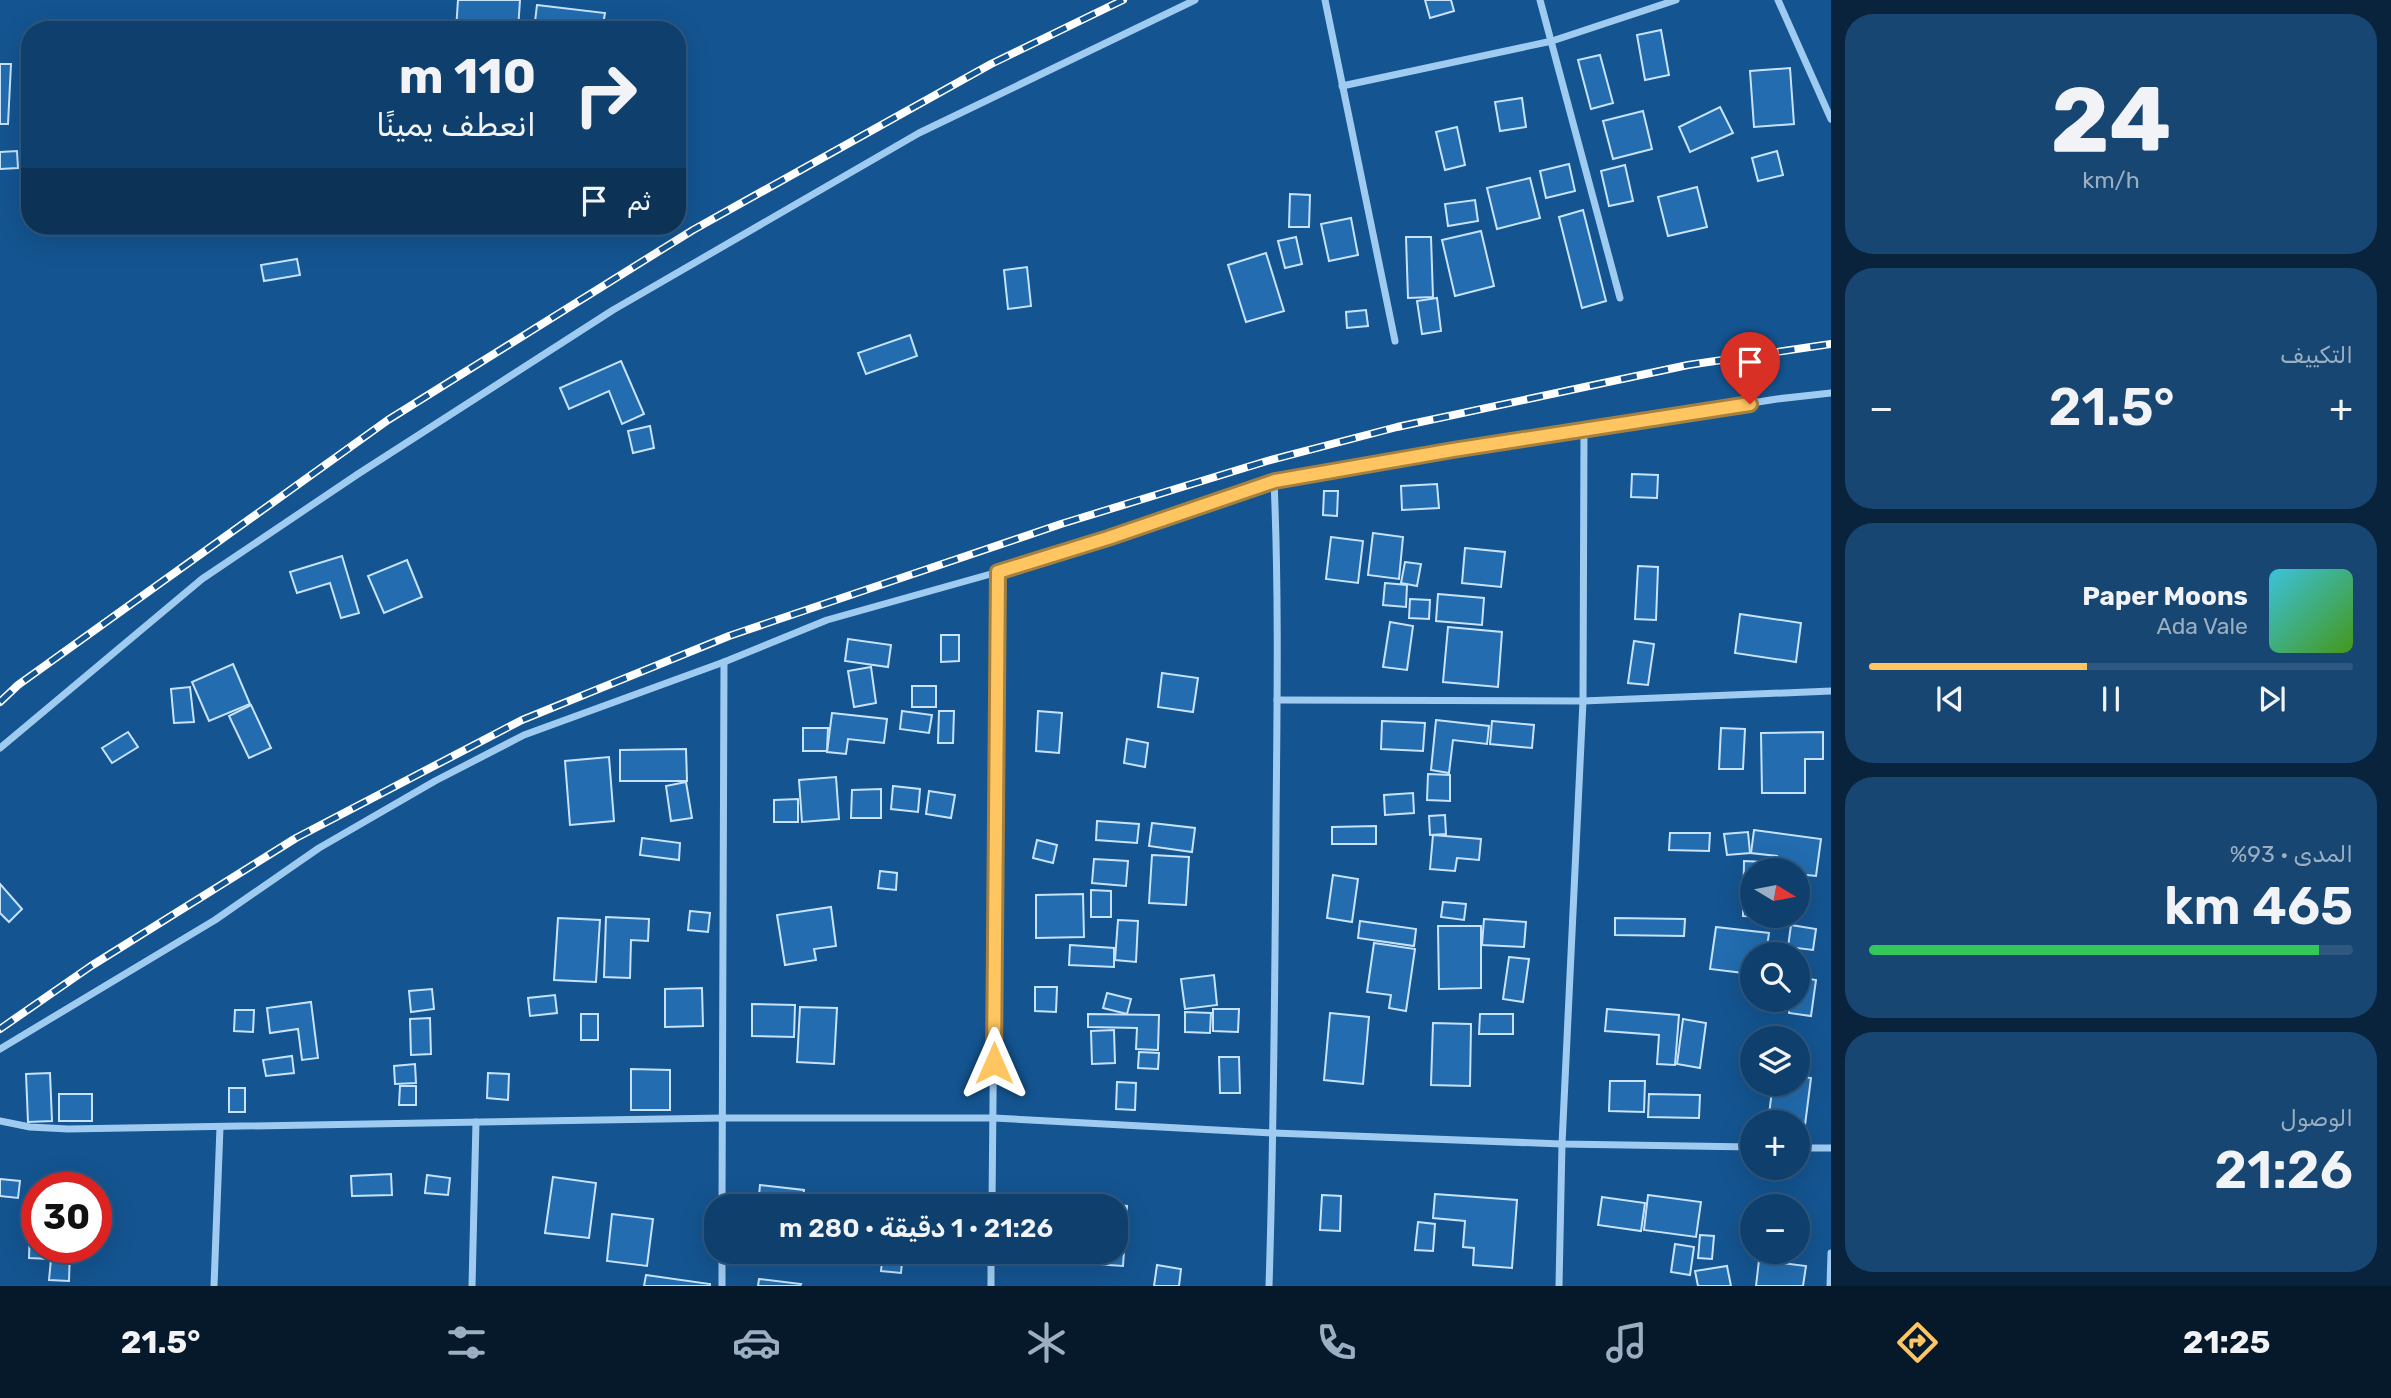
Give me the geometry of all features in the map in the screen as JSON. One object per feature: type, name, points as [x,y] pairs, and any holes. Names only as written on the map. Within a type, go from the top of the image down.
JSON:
[{"type":"street","points":[[0,748],[202,579],[358,474],[613,310],[919,133],[1195,0]]},
{"type":"street","points":[[1325,0],[1395,341]]},
{"type":"street","points":[[1540,0],[1620,298]]},
{"type":"street","points":[[1342,86],[1552,41],[1676,0]]},
{"type":"street","points":[[1777,0],[1831,119]]},
{"type":"street","points":[[0,1049],[215,920],[319,848],[435,781],[524,735],[724,662],[827,620],[1108,538],[1275,481],[1453,450],[1777,399],[1831,393]]},
{"type":"street","points":[[1559,1286],[1562,1144],[1583,701],[1584,431]]},
{"type":"street","points":[[1269,1286],[1274,1133],[1277,700],[1275,481]]},
{"type":"street","points":[[992,1194],[998,572]]},
{"type":"street","points":[[722,1194],[724,662]]},
{"type":"street","points":[[1277,700],[1583,701],[1831,691]]},
{"type":"street","points":[[0,1121],[30,1127],[68,1129],[723,1118],[994,1118],[1274,1133],[1562,1144],[1740,1147]]},
{"type":"street","points":[[472,1286],[476,1122]]},
{"type":"street","points":[[214,1286],[220,1127]]},
{"type":"street","points":[[1810,1147],[1831,1148]]},
{"type":"street","points":[[1829,1286],[1831,1253]]},
{"type":"street","points":[[722,1264],[722,1286]]},
{"type":"street","points":[[991,1264],[991,1286]]},
{"type":"building","points":[[458,0],[520,0],[519,21],[457,21]]},
{"type":"building","points":[[1425,0],[1451,0],[1454,11],[1430,18]]},
{"type":"building","points":[[537,5],[605,13],[604,21],[535,21]]},
{"type":"building","points":[[1661,30],[1669,75],[1645,80],[1637,35]]},
{"type":"building","points":[[1600,55],[1613,103],[1591,109],[1578,60]]},
{"type":"building","points":[[0,64],[11,64],[8,124],[0,124]]},
{"type":"building","points":[[1790,68],[1794,124],[1754,127],[1750,71]]},
{"type":"building","points":[[1522,98],[1526,127],[1500,131],[1495,102]]},
{"type":"building","points":[[1720,107],[1733,133],[1690,152],[1679,127]]},
{"type":"building","points":[[1643,111],[1652,149],[1613,159],[1603,121]]},
{"type":"building","points":[[1457,127],[1465,165],[1445,170],[1436,132]]},
{"type":"building","points":[[17,151],[18,168],[0,169],[0,152]]},
{"type":"building","points":[[1777,151],[1783,175],[1758,181],[1752,158]]},
{"type":"building","points":[[1569,164],[1575,191],[1546,198],[1540,171]]},
{"type":"building","points":[[1625,165],[1633,201],[1609,206],[1601,171]]},
{"type":"building","points":[[1530,178],[1540,218],[1497,229],[1487,188]]},
{"type":"building","points":[[1697,187],[1707,227],[1668,236],[1658,197]]},
{"type":"building","points":[[1290,194],[1310,195],[1309,227],[1289,227]]},
{"type":"building","points":[[1475,200],[1478,221],[1448,226],[1445,204]]},
{"type":"building","points":[[1583,210],[1606,301],[1582,308],[1559,217]]},
{"type":"building","points":[[1351,218],[1358,255],[1329,261],[1321,224]]},
{"type":"building","points":[[1481,231],[1494,286],[1455,296],[1442,240]]},
{"type":"building","points":[[1296,237],[1302,264],[1285,268],[1278,241]]},
{"type":"building","points":[[1406,237],[1431,237],[1433,297],[1408,298]]},
{"type":"building","points":[[1266,253],[1284,311],[1246,322],[1228,265]]},
{"type":"building","points":[[297,259],[300,275],[264,281],[261,265]]},
{"type":"building","points":[[1027,267],[1031,306],[1008,309],[1004,270]]},
{"type":"building","points":[[1437,298],[1441,331],[1422,334],[1417,301]]},
{"type":"building","points":[[1366,310],[1368,326],[1347,328],[1346,312]]},
{"type":"building","points":[[910,335],[917,356],[866,374],[858,353]]},
{"type":"building","points":[[621,361],[644,414],[622,424],[609,391],[569,409],[560,388]]},
{"type":"building","points":[[650,426],[654,448],[633,453],[628,431]]},
{"type":"building","points":[[1632,474],[1658,475],[1657,498],[1631,497]]},
{"type":"building","points":[[1437,484],[1439,508],[1402,510],[1401,486]]},
{"type":"building","points":[[1324,491],[1338,491],[1337,516],[1323,515]]},
{"type":"building","points":[[1373,533],[1403,537],[1399,579],[1368,575]]},
{"type":"building","points":[[1331,537],[1363,541],[1358,583],[1326,579]]},
{"type":"building","points":[[1465,548],[1505,552],[1501,587],[1462,583]]},
{"type":"building","points":[[342,556],[359,613],[341,618],[330,583],[297,593],[290,572]]},
{"type":"building","points":[[407,560],[422,597],[384,613],[368,576]]},
{"type":"building","points":[[1405,562],[1421,564],[1417,586],[1401,583]]},
{"type":"building","points":[[1638,566],[1658,567],[1656,620],[1635,619]]},
{"type":"building","points":[[1385,583],[1407,585],[1406,607],[1383,605]]},
{"type":"building","points":[[1438,594],[1484,598],[1482,625],[1436,621]]},
{"type":"building","points":[[1410,599],[1430,600],[1429,619],[1409,618]]},
{"type":"building","points":[[1740,614],[1801,623],[1796,662],[1735,653]]},
{"type":"building","points":[[1390,622],[1413,626],[1407,670],[1383,667]]},
{"type":"building","points":[[1448,627],[1502,632],[1498,687],[1443,682]]},
{"type":"building","points":[[941,635],[959,635],[959,661],[941,662]]},
{"type":"building","points":[[848,639],[891,645],[888,667],[845,661]]},
{"type":"building","points":[[1634,641],[1654,644],[1648,685],[1628,683]]},
{"type":"building","points":[[233,664],[250,704],[209,721],[192,682]]},
{"type":"building","points":[[871,667],[876,703],[854,707],[848,671]]},
{"type":"building","points":[[1162,673],[1198,678],[1193,712],[1158,707]]},
{"type":"building","points":[[912,686],[936,686],[936,707],[912,707]]},
{"type":"building","points":[[190,687],[194,722],[174,723],[171,689]]},
{"type":"building","points":[[251,705],[271,748],[249,758],[229,716]]},
{"type":"building","points":[[902,711],[932,715],[929,733],[900,729]]},
{"type":"building","points":[[939,711],[954,711],[953,743],[938,743]]},
{"type":"building","points":[[1038,711],[1062,713],[1059,753],[1036,751]]},
{"type":"building","points":[[832,713],[887,719],[884,743],[848,739],[846,754],[827,752]]},
{"type":"building","points":[[1436,720],[1489,726],[1487,744],[1453,740],[1449,773],[1431,770]]},
{"type":"building","points":[[1382,721],[1425,723],[1423,751],[1381,749]]},
{"type":"building","points":[[1492,721],[1534,725],[1532,748],[1490,744]]},
{"type":"building","points":[[803,728],[828,728],[827,751],[803,751]]},
{"type":"building","points":[[1721,728],[1745,729],[1743,769],[1719,769]]},
{"type":"building","points":[[128,732],[138,747],[112,763],[102,748]]},
{"type":"building","points":[[1823,732],[1823,759],[1805,759],[1805,793],[1762,793],[1761,733]]},
{"type":"building","points":[[1127,739],[1148,743],[1145,767],[1124,763]]},
{"type":"building","points":[[686,749],[687,781],[620,781],[620,750]]},
{"type":"building","points":[[609,757],[614,821],[570,825],[565,761]]},
{"type":"building","points":[[1428,774],[1450,775],[1450,801],[1427,800]]},
{"type":"building","points":[[836,777],[839,819],[802,822],[799,780]]},
{"type":"building","points":[[686,782],[692,818],[671,821],[666,786]]},
{"type":"building","points":[[893,786],[920,789],[918,812],[891,809]]},
{"type":"building","points":[[881,789],[881,818],[851,818],[852,790]]},
{"type":"building","points":[[929,791],[955,795],[951,818],[926,814]]},
{"type":"building","points":[[1413,793],[1414,813],[1385,815],[1384,795]]},
{"type":"building","points":[[798,799],[798,822],[774,822],[774,800]]},
{"type":"building","points":[[1445,815],[1446,834],[1430,835],[1429,816]]},
{"type":"building","points":[[1097,821],[1139,824],[1137,843],[1096,840]]},
{"type":"building","points":[[1152,823],[1195,828],[1192,852],[1149,846]]},
{"type":"building","points":[[1376,826],[1376,844],[1332,844],[1332,827]]},
{"type":"building","points":[[1754,830],[1821,839],[1816,876],[1810,875],[1810,858],[1777,858],[1751,853]]},
{"type":"building","points":[[1748,832],[1750,853],[1727,855],[1724,834]]},
{"type":"building","points":[[1670,833],[1710,833],[1709,851],[1669,850]]},
{"type":"building","points":[[1433,835],[1481,839],[1479,860],[1457,858],[1455,871],[1430,869]]},
{"type":"building","points":[[642,838],[680,843],[679,860],[640,855]]},
{"type":"building","points":[[1037,840],[1057,845],[1053,863],[1033,858]]},
{"type":"building","points":[[1152,855],[1189,857],[1186,905],[1149,903]]},
{"type":"building","points":[[1094,859],[1128,861],[1126,886],[1092,883]]},
{"type":"building","points":[[880,871],[897,873],[896,890],[878,888]]},
{"type":"building","points":[[1333,875],[1358,879],[1352,922],[1327,918]]},
{"type":"building","points":[[0,884],[22,909],[9,922],[0,913]]},
{"type":"building","points":[[1091,890],[1111,891],[1111,917],[1091,917]]},
{"type":"building","points":[[1083,894],[1084,937],[1036,938],[1036,895]]},
{"type":"building","points":[[1443,902],[1466,904],[1464,920],[1441,917]]},
{"type":"building","points":[[831,907],[836,946],[814,949],[816,960],[785,965],[777,915]]},
{"type":"building","points":[[690,911],[710,913],[708,932],[688,930]]},
{"type":"building","points":[[606,917],[649,919],[648,941],[631,940],[630,978],[604,977]]},
{"type":"building","points":[[558,918],[600,920],[596,982],[554,980]]},
{"type":"building","points":[[1615,918],[1685,919],[1684,936],[1615,935]]},
{"type":"building","points":[[1484,919],[1526,922],[1524,947],[1482,945]]},
{"type":"building","points":[[1118,920],[1138,921],[1136,962],[1115,960]]},
{"type":"building","points":[[1360,921],[1416,929],[1414,946],[1358,938]]},
{"type":"building","points":[[1438,926],[1481,926],[1481,988],[1439,989]]},
{"type":"building","points":[[1716,927],[1769,933],[1768,942],[1740,942],[1740,973],[1710,969]]},
{"type":"building","points":[[1791,928],[1816,929],[1813,950],[1810,950],[1810,942],[1789,942]]},
{"type":"building","points":[[1374,943],[1415,949],[1406,1011],[1389,1008],[1391,995],[1367,992]]},
{"type":"building","points":[[1070,945],[1114,948],[1114,967],[1069,965]]},
{"type":"building","points":[[1509,957],[1529,959],[1523,1002],[1503,999]]},
{"type":"building","points":[[1214,975],[1217,1005],[1185,1009],[1181,979]]},
{"type":"building","points":[[1810,979],[1816,980],[1811,1016],[1789,1013],[1810,1012]]},
{"type":"building","points":[[1035,987],[1057,987],[1056,1012],[1035,1011]]},
{"type":"building","points":[[702,988],[703,1026],[665,1027],[665,989]]},
{"type":"building","points":[[432,989],[434,1009],[411,1012],[409,991]]},
{"type":"building","points":[[1107,993],[1131,999],[1127,1014],[1103,1008]]},
{"type":"building","points":[[555,995],[557,1013],[530,1016],[528,998]]},
{"type":"building","points":[[311,1002],[318,1058],[302,1060],[298,1029],[270,1033],[267,1008]]},
{"type":"building","points":[[752,1004],[795,1005],[794,1037],[752,1036]]},
{"type":"building","points":[[800,1007],[837,1008],[834,1064],[797,1062]]},
{"type":"building","points":[[1213,1009],[1239,1009],[1238,1032],[1213,1031]]},
{"type":"building","points":[[1607,1009],[1679,1015],[1675,1065],[1657,1064],[1659,1035],[1605,1031]]},
{"type":"building","points":[[235,1010],[254,1010],[253,1032],[234,1031]]},
{"type":"building","points":[[1185,1012],[1211,1013],[1210,1033],[1185,1032]]},
{"type":"building","points":[[1330,1013],[1369,1017],[1363,1084],[1324,1080]]},
{"type":"building","points":[[581,1014],[598,1014],[598,1040],[581,1040]]},
{"type":"building","points":[[1088,1014],[1159,1015],[1158,1050],[1136,1049],[1137,1028],[1088,1027]]},
{"type":"building","points":[[1480,1014],[1513,1014],[1513,1034],[1479,1034]]},
{"type":"building","points":[[430,1018],[431,1054],[411,1055],[410,1019]]},
{"type":"building","points":[[1683,1019],[1706,1023],[1700,1068],[1677,1064]]},
{"type":"building","points":[[1433,1023],[1471,1024],[1470,1086],[1431,1085]]},
{"type":"building","points":[[1114,1030],[1115,1063],[1092,1064],[1091,1031]]},
{"type":"building","points":[[1139,1052],[1159,1053],[1158,1069],[1138,1068]]},
{"type":"building","points":[[292,1056],[294,1073],[266,1076],[263,1060]]},
{"type":"building","points":[[1219,1057],[1239,1057],[1240,1093],[1220,1093]]},
{"type":"building","points":[[415,1064],[416,1083],[395,1084],[394,1066]]},
{"type":"building","points":[[631,1069],[670,1070],[670,1110],[631,1110]]},
{"type":"building","points":[[50,1073],[52,1121],[28,1122],[26,1074]]},
{"type":"building","points":[[488,1073],[509,1074],[508,1100],[487,1098]]},
{"type":"building","points":[[1610,1081],[1645,1081],[1644,1112],[1609,1111]]},
{"type":"building","points":[[1117,1082],[1136,1083],[1135,1110],[1116,1109]]},
{"type":"building","points":[[400,1086],[416,1086],[416,1105],[399,1105]]},
{"type":"building","points":[[229,1088],[245,1088],[245,1112],[229,1112]]},
{"type":"building","points":[[59,1094],[92,1094],[92,1121],[59,1121]]},
{"type":"building","points":[[1649,1094],[1700,1095],[1699,1118],[1648,1117]]},
{"type":"building","points":[[1771,1096],[1809,1096],[1807,1110],[1770,1110]]},
{"type":"building","points":[[391,1174],[392,1195],[352,1196],[351,1176]]},
{"type":"building","points":[[427,1175],[450,1178],[448,1195],[425,1193]]},
{"type":"building","points":[[553,1177],[596,1183],[589,1238],[545,1233]]},
{"type":"building","points":[[0,1179],[20,1181],[18,1198],[0,1196]]},
{"type":"building","points":[[760,1185],[804,1190],[804,1194],[759,1194]]},
{"type":"building","points":[[1435,1194],[1517,1200],[1512,1268],[1473,1265],[1474,1248],[1463,1247],[1465,1221],[1433,1218]]},
{"type":"building","points":[[1322,1195],[1341,1196],[1340,1231],[1320,1230]]},
{"type":"building","points":[[1648,1195],[1701,1202],[1696,1237],[1644,1230]]},
{"type":"building","points":[[1602,1197],[1645,1203],[1641,1231],[1598,1225]]},
{"type":"building","points":[[612,1214],[653,1219],[647,1266],[607,1261]]},
{"type":"building","points":[[1418,1222],[1435,1224],[1433,1251],[1415,1250]]},
{"type":"building","points":[[1700,1235],[1714,1236],[1712,1259],[1698,1258]]},
{"type":"building","points":[[1675,1244],[1694,1247],[1690,1275],[1671,1272]]},
{"type":"building","points":[[51,1263],[70,1263],[69,1281],[49,1280]]},
{"type":"building","points":[[882,1264],[902,1264],[901,1273],[881,1271]]},
{"type":"building","points":[[1759,1264],[1806,1266],[1803,1286],[1756,1286]]},
{"type":"building","points":[[1157,1265],[1181,1269],[1179,1286],[1154,1286]]},
{"type":"building","points":[[1727,1266],[1731,1286],[1698,1286],[1695,1271]]},
{"type":"building","points":[[646,1275],[710,1284],[710,1286],[644,1286]]},
{"type":"building","points":[[759,1279],[801,1284],[758,1286]]},
{"type":"railway","points":[[686,234],[991,64],[1123,0]]},
{"type":"railway","points":[[0,702],[18,685],[388,420],[685,235]]},
{"type":"railway","points":[[0,1029],[91,966],[296,838],[522,720],[729,636],[1061,524],[1267,461],[1397,427],[1688,365],[1831,344]]},
{"type":"route","points":[[994,1063],[998,572],[1275,481],[1453,450],[1750,404]]}]
